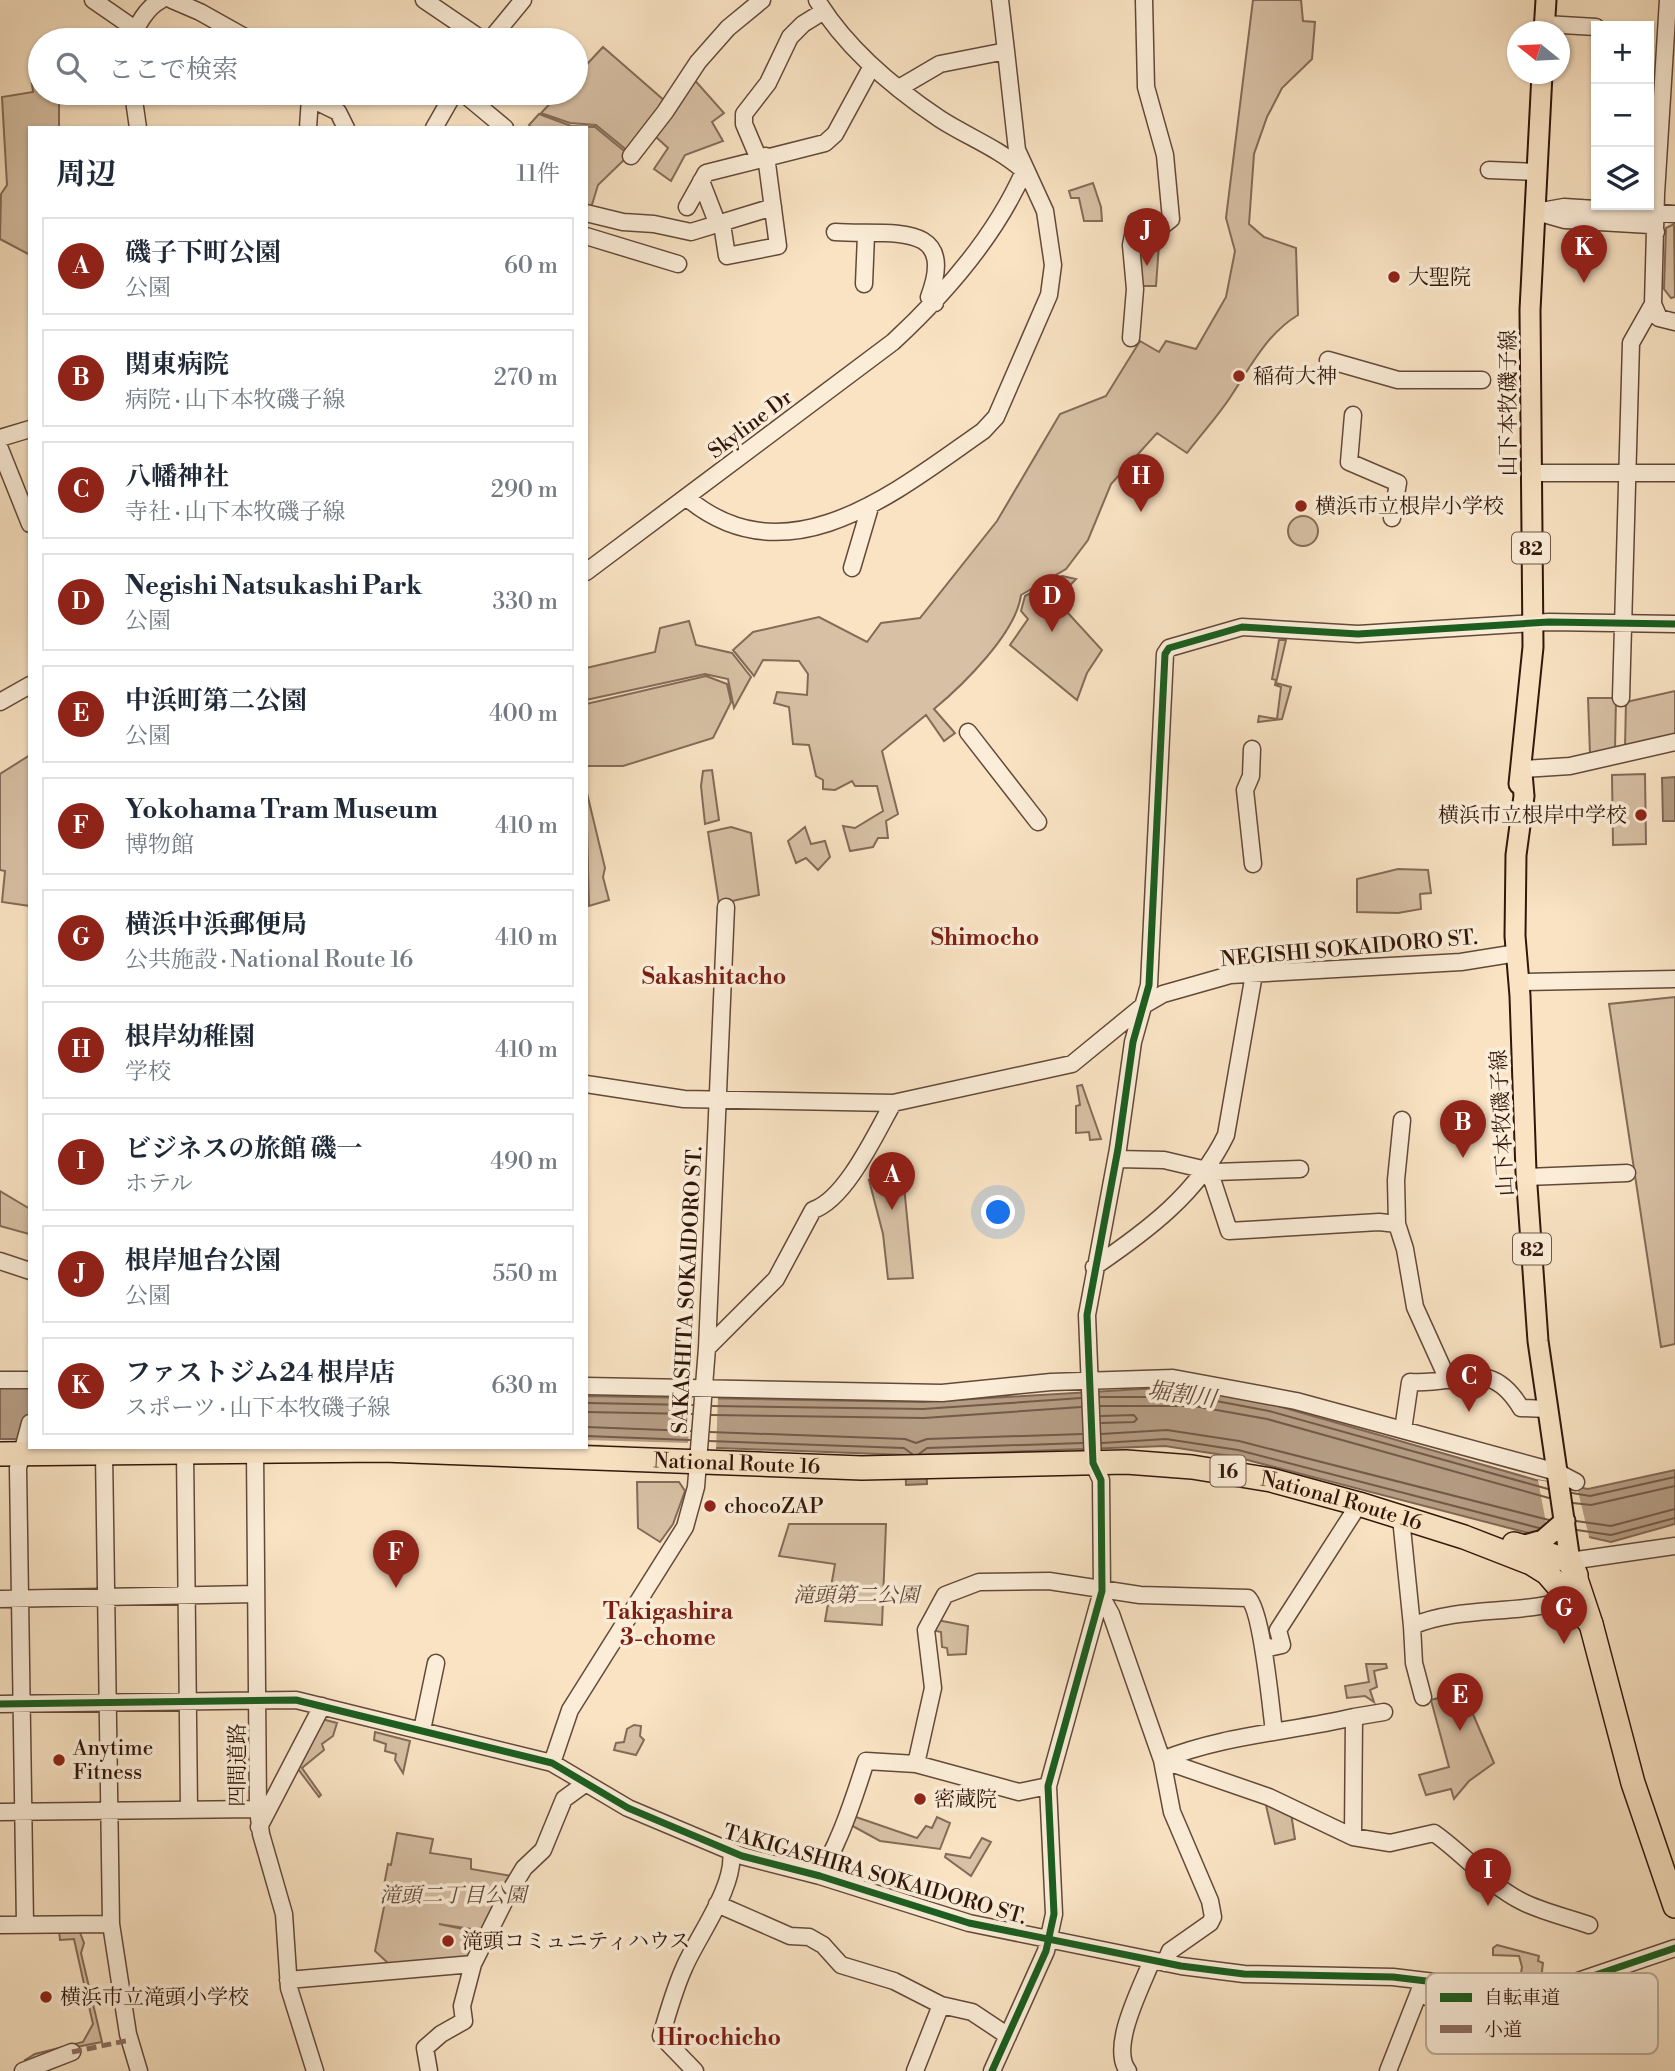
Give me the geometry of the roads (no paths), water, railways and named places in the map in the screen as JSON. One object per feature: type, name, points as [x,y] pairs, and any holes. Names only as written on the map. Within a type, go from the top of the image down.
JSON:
[{"type":"highway","name":"National Route 16","points":[[78,1449],[104,1452],[383,1450],[700,1455],[916,1467],[1093,1457],[1237,1472],[1359,1504],[1464,1537],[1531,1563],[1579,1595]]},
{"type":"highway","name":"National Route 16","points":[[1464,1537],[1532,1543],[1569,1553],[1579,1595],[1591,1624],[1633,1783],[1675,1906]]},
{"type":"main road","points":[[1544,21],[1546,0]]},
{"type":"main road","name":"山下本牧磯子線","points":[[1541,84],[1530,310],[1532,623],[1523,771],[1518,796],[1520,806],[1515,894],[1527,1177],[1538,1341],[1547,1409],[1564,1479],[1569,1553]]},
{"type":"main road","points":[[1532,1543],[1565,1521]]},
{"type":"street","points":[[93,0],[126,28]]},
{"type":"street","points":[[172,0],[227,28]]},
{"type":"street","points":[[424,0],[466,28]]},
{"type":"street","points":[[500,28],[523,0]]},
{"type":"street","points":[[631,156],[665,112],[698,62],[728,28],[762,0]]},
{"type":"street","points":[[1000,0],[1014,133],[1024,171]]},
{"type":"street","points":[[1131,338],[1135,289],[1131,246],[1136,221],[1161,227],[1171,219],[1165,155],[1146,87],[1144,0]]},
{"type":"street","points":[[1668,0],[1671,29],[1653,304],[1659,318],[1675,321]]},
{"type":"street","points":[[139,28],[157,1]]},
{"type":"street","points":[[687,499],[705,514],[729,526],[758,533],[802,530],[870,508],[983,431],[996,417],[1049,295],[1052,279],[1045,211],[1037,189],[1024,171],[1011,159],[942,120],[898,89],[872,66],[820,6],[790,37],[768,83],[744,114],[744,124],[762,157],[778,246],[727,256],[720,225],[701,181]]},
{"type":"street","points":[[1570,28],[1591,27]]},
{"type":"street","points":[[898,89],[940,64],[1006,51]]},
{"type":"street","points":[[687,207],[706,173],[825,143],[835,134],[872,66]]},
{"type":"street","points":[[135,105],[138,126]]},
{"type":"street","points":[[306,105],[309,126]]},
{"type":"street","points":[[324,105],[338,112],[345,126]]},
{"type":"street","points":[[435,126],[447,105]]},
{"type":"street","points":[[477,105],[503,126]]},
{"type":"street","points":[[1489,170],[1537,172]]},
{"type":"street","name":"Skyline Dr","points":[[588,571],[687,499],[893,341],[934,303],[1000,219],[1024,171]]},
{"type":"street","points":[[1536,212],[1564,206],[1675,214]]},
{"type":"street","points":[[588,215],[691,232],[773,207]]},
{"type":"street","points":[[1536,212],[1565,220],[1650,225],[1656,232]]},
{"type":"street","points":[[835,232],[913,235],[931,246],[938,265],[929,297],[934,303]]},
{"type":"street","points":[[864,284],[866,235]]},
{"type":"street","points":[[588,237],[678,264]]},
{"type":"street","points":[[1621,698],[1631,343],[1653,304]]},
{"type":"street","points":[[1328,360],[1398,380],[1482,380]]},
{"type":"street","points":[[1353,415],[1349,462],[1398,482],[1392,518]]},
{"type":"street","points":[[0,438],[28,430]]},
{"type":"street","points":[[0,449],[28,519]]},
{"type":"street","points":[[1530,473],[1675,473]]},
{"type":"street","points":[[852,568],[870,508]]},
{"type":"street","points":[[992,2071],[1027,1998],[1049,1940],[1054,1893],[1048,1786],[1101,1594],[1101,1480],[1093,1457],[1087,1315],[1116,1159],[1133,1042],[1150,974],[1164,661],[1169,648],[1242,627],[1358,634],[1532,623],[1675,624]]},
{"type":"street","points":[[0,702],[28,686]]},
{"type":"street","points":[[968,732],[1038,822]]},
{"type":"street","points":[[1523,771],[1570,766],[1675,742]]},
{"type":"street","points":[[1252,749],[1251,776],[1245,790],[1253,864]]},
{"type":"street","name":"SAKASHITA SOKAIDORO ST.","points":[[552,1763],[570,1710],[685,1527],[700,1455],[726,907]]},
{"type":"street","name":"NEGISHI SOKAIDORO ST.","points":[[588,1084],[684,1099],[892,1103],[1072,1064],[1144,1005],[1178,989],[1230,975],[1461,962],[1517,953]]},
{"type":"street","points":[[1094,1267],[1160,1220],[1205,1169],[1226,1135],[1255,974]]},
{"type":"street","points":[[1519,982],[1675,979]]},
{"type":"street","points":[[707,1348],[776,1279],[813,1210],[822,1206],[854,1172],[892,1103]]},
{"type":"street","points":[[1402,1120],[1396,1180],[1397,1224],[1405,1249],[1415,1307],[1448,1380]]},
{"type":"street","points":[[1116,1159],[1164,1160],[1215,1172],[1300,1169]]},
{"type":"street","points":[[1205,1169],[1213,1182],[1230,1231],[1379,1222],[1397,1224]]},
{"type":"street","points":[[1527,1177],[1627,1173]]},
{"type":"street","points":[[0,1261],[28,1270]]},
{"type":"street","points":[[1403,1430],[1410,1382],[1482,1375],[1508,1387],[1521,1408],[1547,1409]]},
{"type":"street","points":[[588,1386],[704,1393],[942,1392],[1173,1378],[1254,1392],[1403,1430],[1564,1479]]},
{"type":"street","points":[[0,1380],[28,1380]]},
{"type":"street","points":[[18,1442],[25,1924]]},
{"type":"street","name":"四間道路","points":[[255,1450],[259,1827],[284,1914],[288,1980],[315,2071]]},
{"type":"street","points":[[104,1452],[111,1924],[128,2034],[139,2071]]},
{"type":"street","points":[[185,1452],[189,1810]]},
{"type":"street","points":[[1264,1649],[1282,1645],[1278,1630],[1359,1504]]},
{"type":"street","points":[[1401,1518],[1414,1663],[1423,1697]]},
{"type":"street","points":[[1569,1553],[1675,1546]]},
{"type":"street","points":[[916,1764],[933,1688],[926,1630],[945,1595],[979,1582],[1049,1581],[1084,1584],[1101,1594],[1248,1598],[1255,1606],[1257,1629],[1264,1649],[1274,1732]]},
{"type":"street","points":[[0,1599],[256,1594]]},
{"type":"street","points":[[1101,1594],[1111,1614],[1162,1759],[1172,1812],[1210,1901],[1213,1917],[1210,1923],[1159,1962],[1123,2038],[1121,2053],[1128,2071]]},
{"type":"street","points":[[1412,1626],[1434,1617],[1553,1606],[1579,1595]]},
{"type":"street","points":[[422,1730],[436,1663]]},
{"type":"street","name":"TAKIGASHIRA SOKAIDORO ST.","points":[[0,1704],[290,1699],[552,1763],[628,1808],[731,1852],[820,1876],[953,1919],[1159,1962],[1244,1974],[1392,1977],[1422,1987]]},
{"type":"street","points":[[259,1827],[322,1706]]},
{"type":"street","points":[[1162,1759],[1192,1747],[1384,1712]]},
{"type":"street","points":[[1353,1837],[1354,1717]]},
{"type":"street","points":[[1162,1759],[1259,1793],[1353,1837],[1390,1843],[1434,1833],[1456,1848],[1472,1866],[1521,1901],[1589,1925]]},
{"type":"street","points":[[820,1876],[824,1861],[840,1835],[866,1761],[916,1764],[1019,1792],[1048,1786]]},
{"type":"street","points":[[429,2071],[425,2048],[441,2034],[464,2021],[463,2006],[473,1964],[518,1877],[543,1850],[564,1799],[586,1783]]},
{"type":"street","points":[[0,1812],[258,1809]]},
{"type":"street","points":[[695,2071],[661,2036],[684,1968],[717,1904],[732,1861],[731,1852]]},
{"type":"street","points":[[717,1904],[790,1936],[809,1937],[823,1945],[841,1965],[894,1981],[941,2005],[972,2012],[1008,2036]]},
{"type":"street","points":[[0,1924],[111,1924]]},
{"type":"street","points":[[1601,1973],[1675,1948]]},
{"type":"street","points":[[288,1980],[473,1964]]},
{"type":"street","points":[[1422,1987],[1426,1987]]},
{"type":"street","points":[[1422,1987],[1426,1991]]},
{"type":"street","points":[[1388,2071],[1422,1987]]},
{"type":"street","points":[[915,2071],[941,2005]]},
{"type":"street","points":[[23,2071],[72,2052]]},
{"type":"water","points":[[1675,777],[1675,821],[1663,821],[1662,778]]},
{"type":"water","points":[[28,1387],[28,1439],[0,1439],[0,1388]]},
{"type":"water","name":"堀割川","points":[[1158,1388],[1196,1390],[1271,1404],[1536,1480],[1588,1489],[1675,1470],[1675,1524],[1611,1542],[1589,1537],[1536,1535],[1236,1457],[1165,1446],[926,1455],[927,1484],[906,1485],[905,1455],[588,1443],[588,1396],[923,1402]]},
{"type":"place","name":"根岸旭台公園","points":[[1147,266]]},
{"type":"place","name":"大聖院","points":[[1394,277]]},
{"type":"place","name":"ファストジム24 根岸店","points":[[1584,283]]},
{"type":"place","name":"稲荷大神","points":[[1239,376]]},
{"type":"place","name":"横浜市立根岸小学校","points":[[1301,506]]},
{"type":"place","name":"根岸幼稚園","points":[[1141,512]]},
{"type":"place","name":"Negishi Natsukashi Park","points":[[1052,632]]},
{"type":"place","name":"横浜市立根岸中学校","points":[[1641,815]]},
{"type":"place","name":"関東病院","points":[[1463,1158]]},
{"type":"place","name":"磯子下町公園","points":[[892,1210]]},
{"type":"place","name":"八幡神社","points":[[1469,1412]]},
{"type":"place","name":"chocoZAP","points":[[710,1506]]},
{"type":"place","name":"Yokohama Tram Museum","points":[[396,1588]]},
{"type":"place","name":"横浜中浜郵便局","points":[[1564,1644]]},
{"type":"place","name":"中浜町第二公園","points":[[1460,1731]]},
{"type":"place","name":"Anytime Fitness","points":[[59,1760]]},
{"type":"place","name":"密蔵院","points":[[920,1799]]},
{"type":"place","name":"ビジネスの旅館 磯一","points":[[1488,1906]]},
{"type":"place","name":"滝頭コミュニティハウス","points":[[448,1941]]},
{"type":"place","name":"横浜市立滝頭小学校","points":[[46,1997]]},
{"type":"district","name":"Shimocho","points":[[985,937]]},
{"type":"district","name":"Sakashitacho","points":[[714,976]]},
{"type":"district","name":"Takigashira 3-chome","points":[[668,1624]]},
{"type":"district","name":"Hirochicho","points":[[719,2037]]},
{"type":"park label","name":"滝頭第二公園","points":[[856,1595]]},
{"type":"park label","name":"滝頭二丁目公園","points":[[453,1895]]}]
